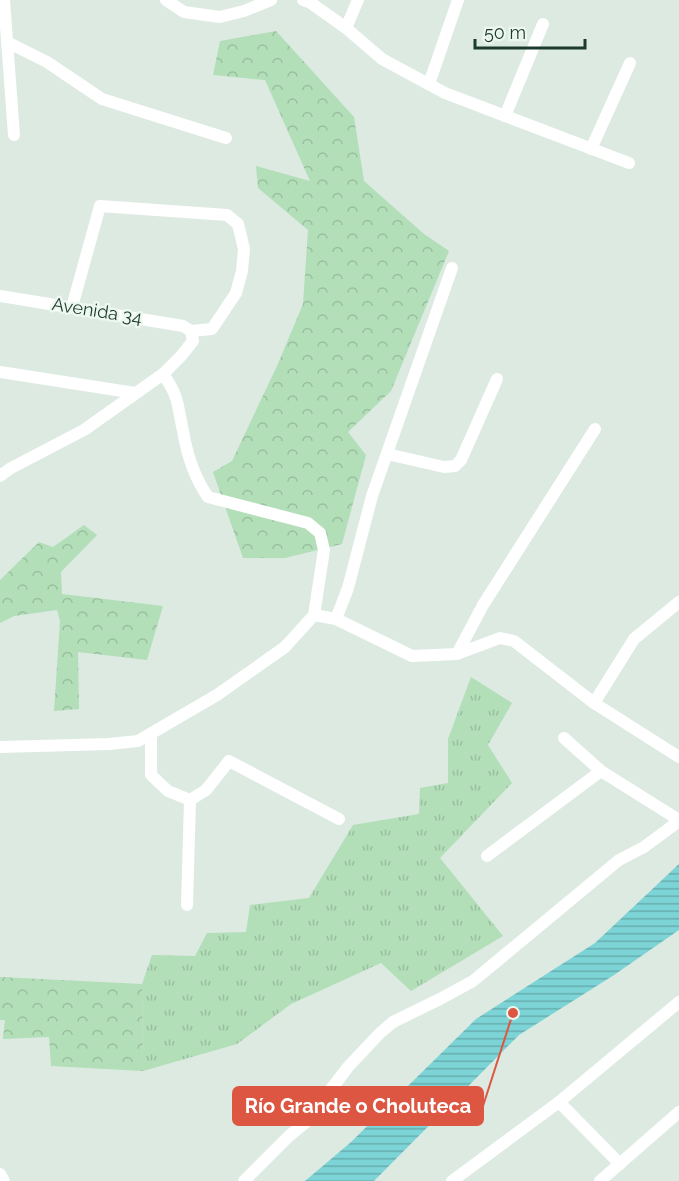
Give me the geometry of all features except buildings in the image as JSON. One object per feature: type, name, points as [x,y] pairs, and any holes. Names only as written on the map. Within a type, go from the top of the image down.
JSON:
[{"type":"street","points":[[4,0],[14,135]]},
{"type":"street","points":[[166,0],[184,12],[220,17],[244,11],[271,0]]},
{"type":"street","points":[[303,0],[311,3],[346,28],[382,59],[445,93],[629,163]]},
{"type":"street","points":[[346,28],[358,0]]},
{"type":"street","points":[[429,84],[458,0]]},
{"type":"street","points":[[506,117],[543,24]]},
{"type":"street","points":[[7,42],[46,62],[102,99],[226,138]]},
{"type":"street","points":[[591,149],[630,63]]},
{"type":"street","points":[[0,476],[84,430],[163,374],[182,356],[193,341],[191,331],[212,329],[236,293],[242,271],[244,249],[238,224],[227,215],[100,206],[72,307]]},
{"type":"street","points":[[336,619],[348,588],[372,496],[452,268]]},
{"type":"street","name":"Avenida 34","points":[[0,296],[183,326],[191,331]]},
{"type":"street","points":[[0,372],[135,393]]},
{"type":"street","points":[[0,747],[138,741],[217,695],[285,647],[314,615],[324,550],[320,533],[308,523],[208,497],[196,480],[182,430],[180,407],[173,389],[163,374]]},
{"type":"street","points":[[387,454],[444,467],[455,466],[461,460],[496,380]]},
{"type":"street","points":[[457,654],[483,605],[595,429]]},
{"type":"street","points":[[594,703],[634,639],[679,603]]},
{"type":"street","points":[[314,615],[336,619],[412,656],[457,654],[500,638],[514,641],[594,703],[679,756]]},
{"type":"street","points":[[151,734],[151,775],[168,791],[190,800]]},
{"type":"street","points":[[244,1181],[306,1122],[348,1067],[393,1022],[473,981],[619,860],[644,847],[679,820],[600,771],[564,738]]},
{"type":"street","points":[[190,800],[206,790],[229,761],[339,819]]},
{"type":"street","points":[[487,856],[600,771]]},
{"type":"street","points":[[188,905],[190,800]]},
{"type":"street","points":[[452,1181],[558,1102],[679,1002]]},
{"type":"street","points":[[558,1102],[620,1164]]},
{"type":"street","points":[[600,1181],[679,1112]]},
{"type":"street","points":[[0,1174],[4,1181]]},
{"type":"green space","points":[[276,31],[354,117],[364,181],[424,234],[449,251],[391,391],[348,432],[366,455],[342,544],[285,558],[243,558],[213,472],[232,461],[277,366],[303,304],[308,230],[258,188],[256,166],[310,181],[265,80],[213,75],[220,41]]},
{"type":"green space","points":[[84,525],[97,535],[61,572],[62,594],[163,606],[147,660],[78,652],[79,709],[54,711],[60,621],[57,610],[14,616],[0,623],[0,580],[39,542],[53,547]]},
{"type":"green space","points":[[471,677],[512,703],[488,745],[512,783],[440,858],[503,936],[411,991],[381,963],[291,1004],[237,1044],[143,1071],[142,984],[152,955],[195,956],[207,933],[246,932],[250,905],[309,898],[353,825],[419,814],[420,788],[448,783],[448,739]]},
{"type":"green space","points":[[0,977],[142,984],[143,1071],[51,1066],[49,1037],[3,1039],[5,1020],[0,1020]]},
{"type":"water","points":[[679,864],[679,930],[614,975],[519,1035],[374,1181],[305,1181],[350,1143],[476,1019],[595,943]]},
{"type":"place","name":"Río Grande o Choluteca","points":[[513,1013]]}]
